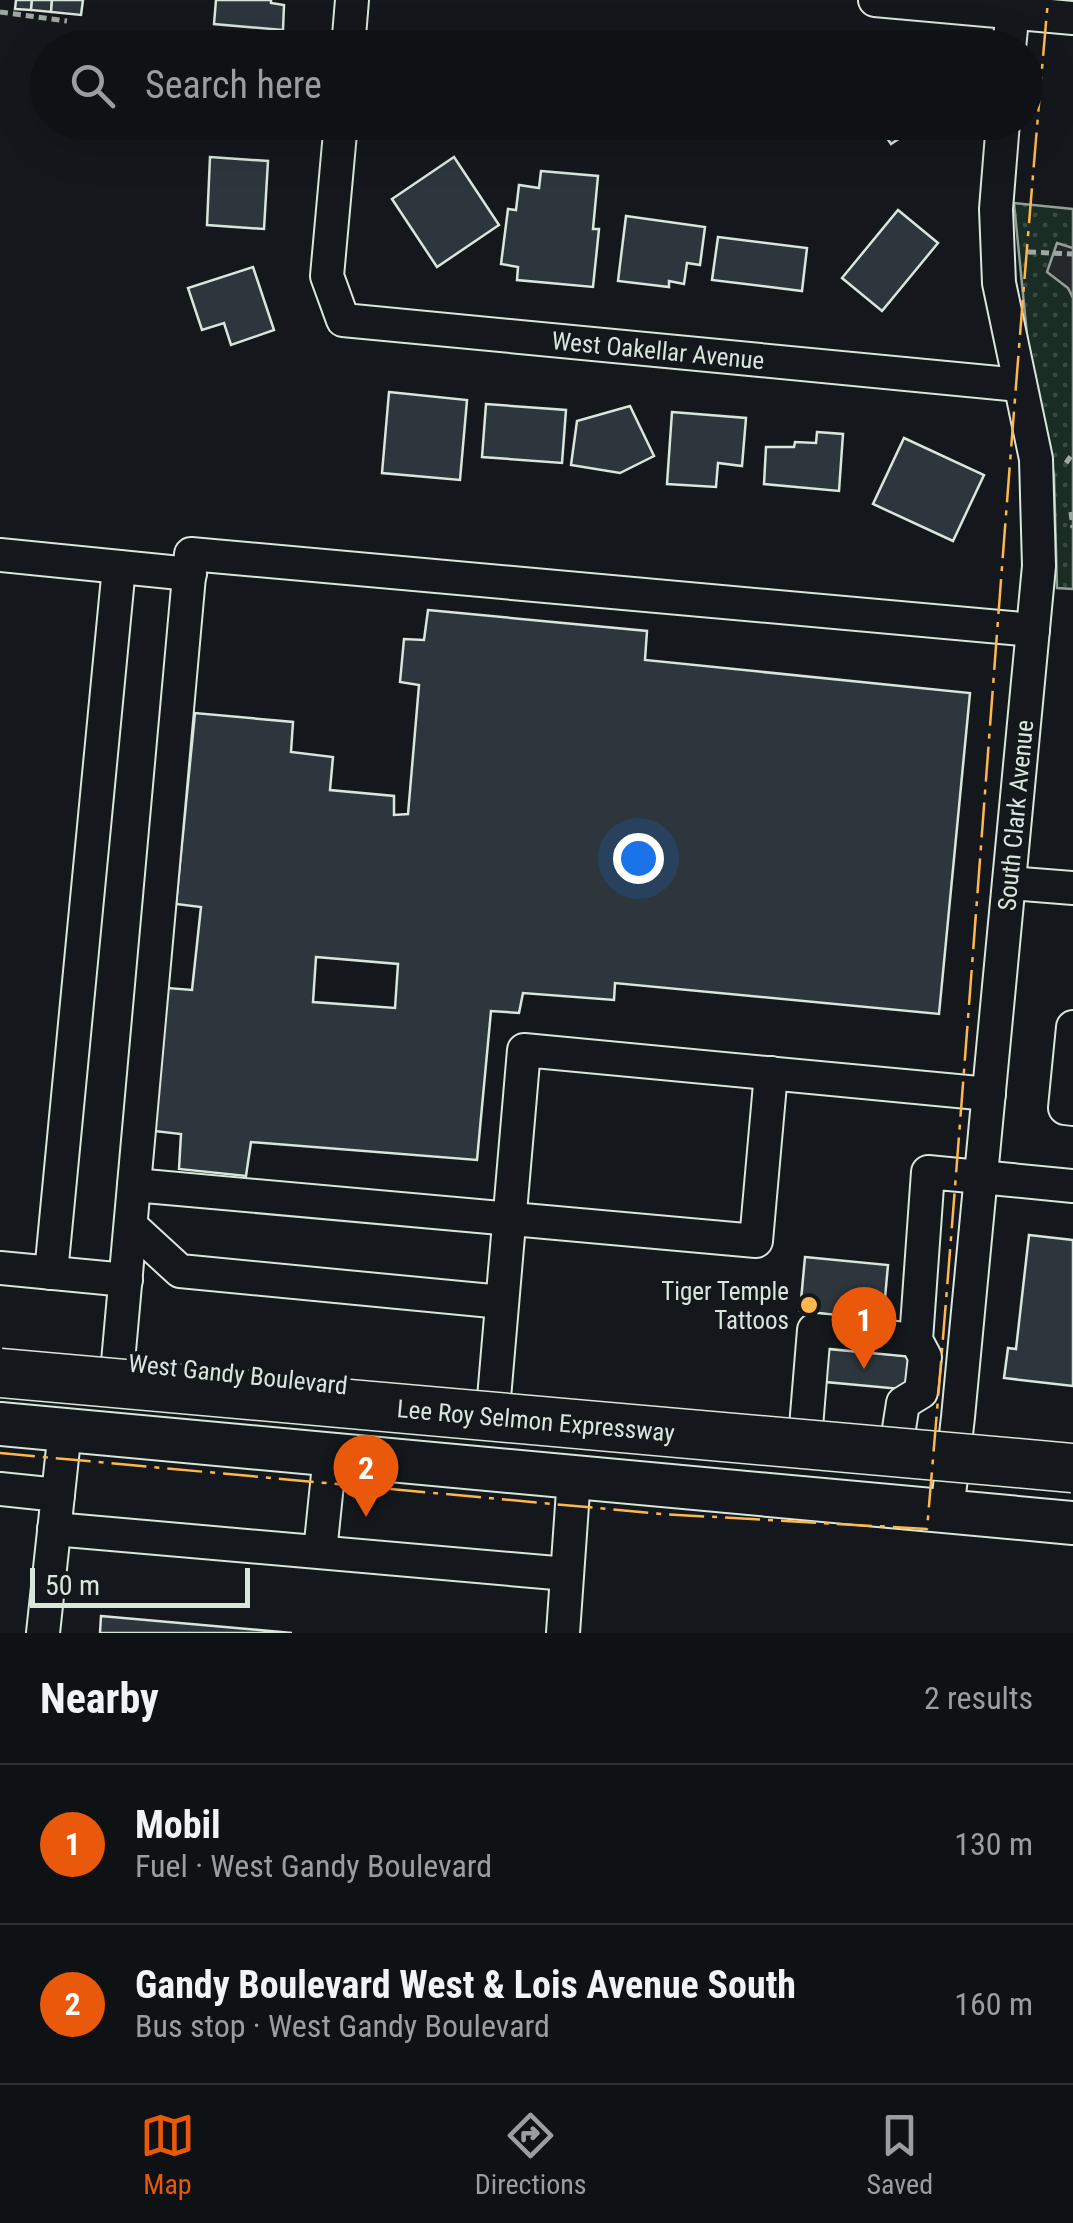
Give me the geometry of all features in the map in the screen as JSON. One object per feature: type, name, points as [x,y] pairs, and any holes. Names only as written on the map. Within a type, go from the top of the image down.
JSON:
[{"type":"highway","name":"Lee Roy Selmon Expressway","points":[[0,1370],[1073,1469]]},
{"type":"highway","name":"Lee Roy Selmon Expressway","points":[[0,1404],[1073,1498]]},
{"type":"main road","name":"West Gandy Boulevard","points":[[0,1351],[1073,1451]]},
{"type":"main road","points":[[0,1370],[384,1403],[420,1391]]},
{"type":"main road","points":[[0,1424],[1073,1523]]},
{"type":"main road","points":[[518,1472],[584,1456],[897,1485],[956,1440]]},
{"type":"main road","points":[[947,1512],[978,1461],[1073,1469]]},
{"type":"street","points":[[350,30],[352,0]]},
{"type":"street","points":[[876,0],[1013,6],[1073,18]]},
{"type":"street","name":"West Oakellar Avenue","points":[[339,140],[328,276],[343,320],[1020,385]]},
{"type":"street","name":"South Clark Avenue","points":[[947,1512],[1039,566],[1036,459],[999,283],[996,209],[1002,140]]},
{"type":"street","points":[[118,1362],[191,554],[1032,630]]},
{"type":"street","points":[[0,556],[190,574]]},
{"type":"street","points":[[51,1273],[119,567]]},
{"type":"street","points":[[1009,883],[1073,888]]},
{"type":"street","points":[[1073,1027],[1064,1108],[1073,1108]]},
{"type":"street","points":[[494,1398],[524,1050],[988,1094]]},
{"type":"street","points":[[134,1186],[756,1241],[771,1073]]},
{"type":"street","points":[[898,1435],[902,1404],[920,1392],[925,1357],[917,1325],[928,1172],[1073,1186]]},
{"type":"street","points":[[131,1226],[180,1270],[502,1302]]},
{"type":"street","points":[[0,1268],[126,1280]]},
{"type":"street","points":[[806,1427],[814,1330],[917,1325],[967,1317]]},
{"type":"street","points":[[43,1633],[64,1430]]},
{"type":"street","points":[[320,1552],[330,1454]]},
{"type":"street","points":[[562,1633],[574,1478]]},
{"type":"street","points":[[0,1489],[58,1494]]},
{"type":"street","points":[[54,1529],[567,1574]]},
{"type":"path","points":[[0,12],[67,21]]},
{"type":"path","points":[[1028,252],[1073,254]]},
{"type":"green space","points":[[1014,203],[1073,209],[1073,589],[1057,588],[1054,475],[1028,345]]},
{"type":"shaded area","points":[[1057,243],[1073,248],[1073,298],[1068,288],[1047,272]]},
{"type":"building","points":[[16,0],[32,0],[31,10],[15,9]]},
{"type":"building","points":[[32,0],[52,0],[51,12],[31,10]]},
{"type":"building","points":[[52,0],[83,0],[81,15],[51,12]]},
{"type":"building","points":[[216,0],[271,0],[284,5],[283,30],[214,24]]},
{"type":"building","points":[[210,157],[268,161],[264,229],[207,225]]},
{"type":"building","points":[[454,157],[499,225],[437,267],[392,199]]},
{"type":"building","points":[[541,171],[598,176],[593,229],[599,229],[593,287],[517,280],[518,267],[501,264],[508,209],[516,210],[519,185],[539,188]]},
{"type":"building","points":[[898,210],[938,243],[882,311],[842,278]]},
{"type":"building","points":[[626,216],[705,227],[700,265],[687,263],[684,284],[669,281],[669,287],[618,281]]},
{"type":"building","points":[[718,237],[807,248],[802,291],[712,280]]},
{"type":"building","points":[[253,267],[274,330],[231,345],[224,323],[202,330],[188,288]]},
{"type":"building","points":[[389,392],[467,400],[460,480],[382,473]]},
{"type":"building","points":[[486,404],[566,410],[562,463],[482,457]]},
{"type":"building","points":[[630,406],[654,456],[620,473],[571,465],[577,421]]},
{"type":"building","points":[[672,412],[746,418],[742,466],[718,463],[716,487],[667,484]]},
{"type":"building","points":[[817,432],[843,434],[839,491],[764,484],[766,447],[816,443]]},
{"type":"building","points":[[904,438],[984,475],[953,541],[873,504]]},
{"type":"building","points":[[428,610],[647,631],[645,660],[970,693],[939,1014],[615,983],[614,1000],[523,993],[519,1013],[491,1011],[477,1160],[251,1142],[246,1176],[179,1169],[181,1134],[154,1131],[168,988],[192,990],[201,907],[176,904],[195,713],[293,722],[291,752],[333,757],[330,790],[394,796],[394,815],[408,814],[419,685],[400,682],[404,639],[424,640]],"holes":[[[316,957],[398,964],[395,1008],[313,1002]]]},
{"type":"building","points":[[1029,1235],[1073,1240],[1073,1386],[1004,1378],[1008,1348],[1016,1349]]},
{"type":"building","points":[[805,1257],[888,1265],[883,1320],[800,1311]]},
{"type":"building","points":[[817,1348],[914,1357],[911,1390],[815,1381]]},
{"type":"building","points":[[101,1616],[292,1633],[100,1633]]},
{"type":"power","points":[[1043,60],[1048,0]]},
{"type":"power","points":[[0,1453],[662,1514],[927,1529],[1036,140]]},
{"type":"place","name":"Tiger Temple Tattoos","points":[[809,1305]]},
{"type":"place","name":"Mobil","points":[[864,1369]]},
{"type":"place","name":"Gandy Boulevard West & Lois Avenue South","points":[[366,1517]]}]
